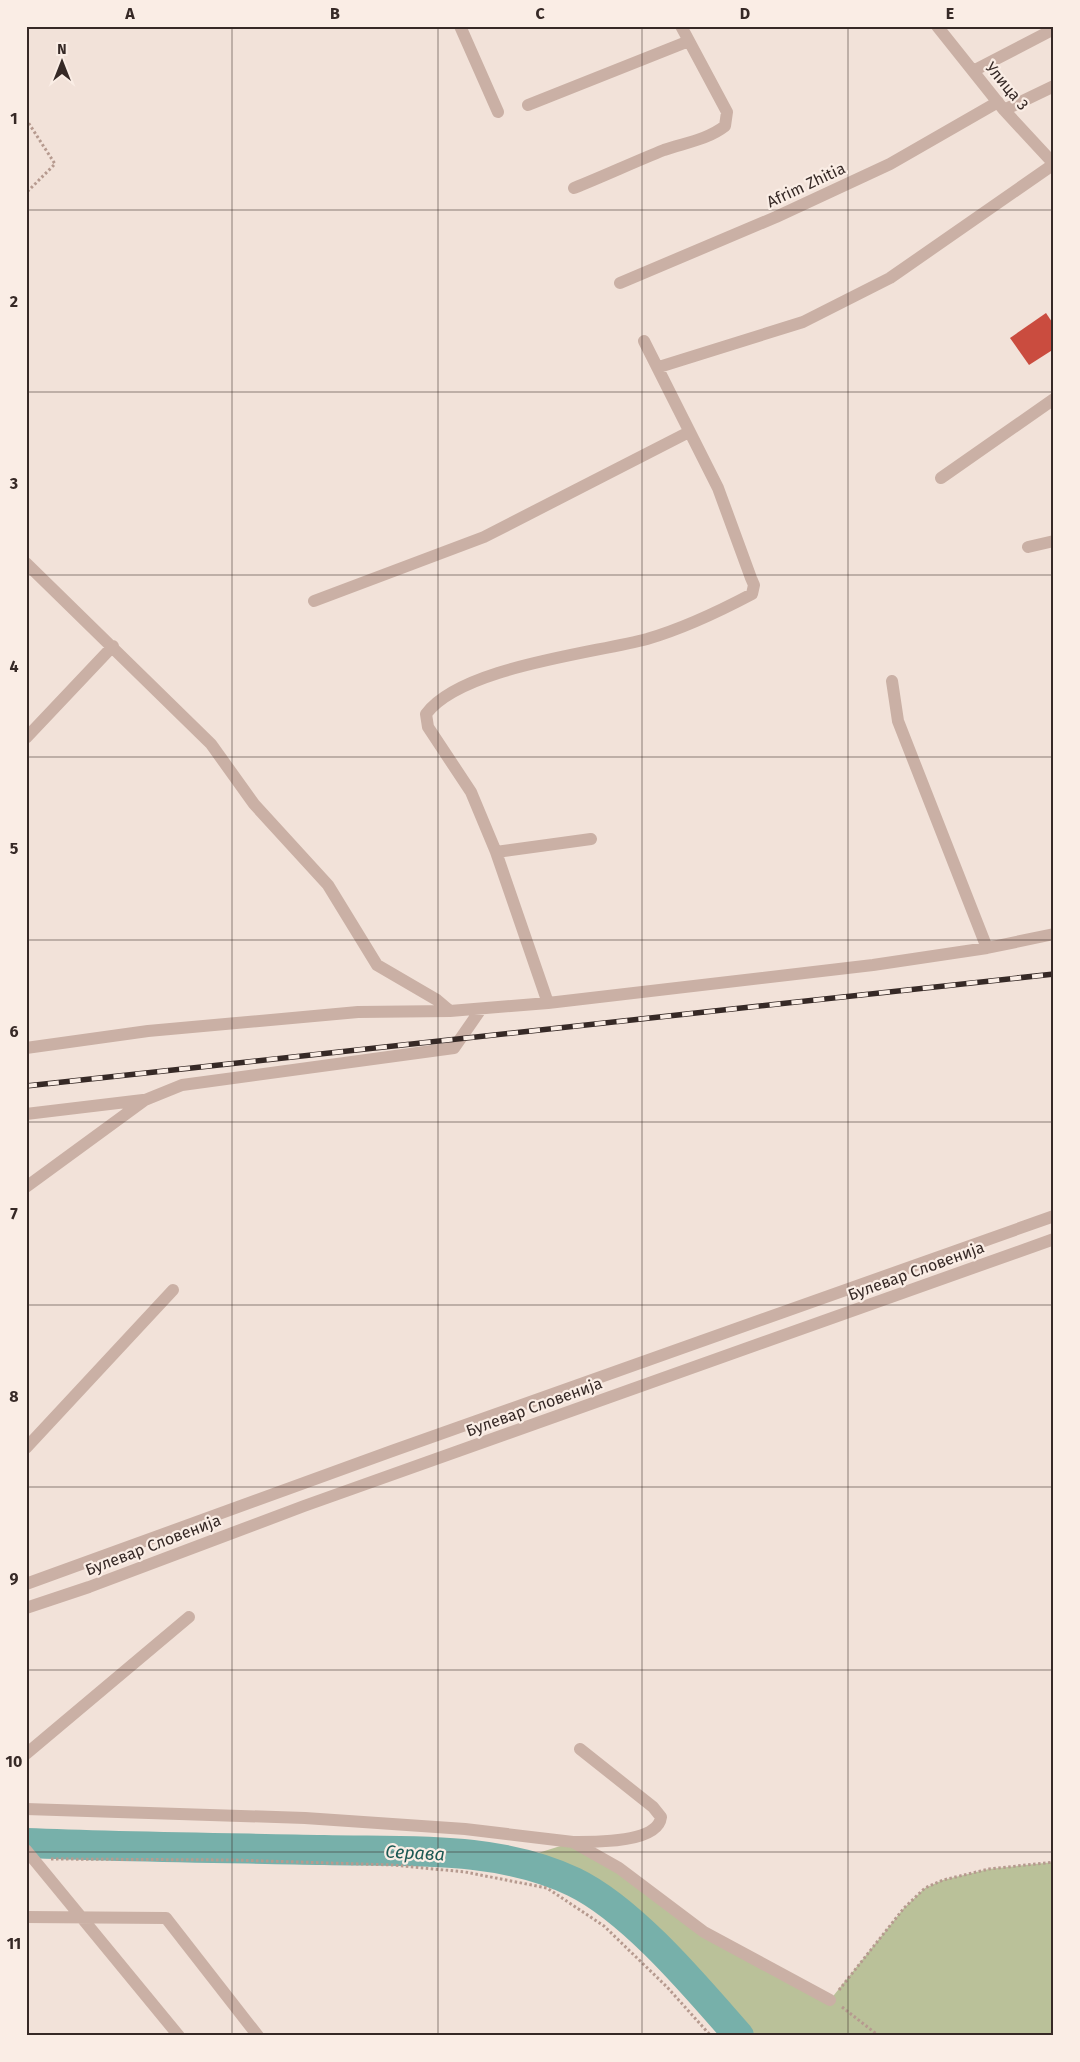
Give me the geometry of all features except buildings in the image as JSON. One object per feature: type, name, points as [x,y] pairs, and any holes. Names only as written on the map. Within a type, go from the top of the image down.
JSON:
[{"type":"street","points":[[460,26],[498,112]]},
{"type":"street","points":[[574,188],[664,150],[689,144],[725,126],[727,112],[681,26]]},
{"type":"street","name":"Улица 3","points":[[938,26],[1001,106],[1054,164]]},
{"type":"street","points":[[973,71],[1054,29]]},
{"type":"street","points":[[528,105],[689,41]]},
{"type":"street","name":"Afrim Zhitia","points":[[620,283],[776,217],[890,164],[1001,106],[1054,86]]},
{"type":"street","points":[[659,367],[803,322],[890,278],[1054,164]]},
{"type":"street","points":[[548,1003],[496,852],[471,792],[428,728],[426,714],[434,703],[478,680],[527,663],[599,650],[648,638],[696,623],[752,594],[754,586],[733,533],[724,502],[659,367],[644,341]]},
{"type":"street","points":[[941,478],[1054,399]]},
{"type":"street","points":[[314,601],[484,537],[689,432]]},
{"type":"street","points":[[1028,547],[1054,541]]},
{"type":"street","points":[[26,563],[113,646],[211,744],[254,804],[328,885],[377,965],[437,1000],[450,1011]]},
{"type":"street","points":[[26,738],[113,646]]},
{"type":"street","points":[[892,681],[898,721],[987,948]]},
{"type":"street","points":[[496,852],[591,840]]},
{"type":"street","points":[[26,1048],[148,1031],[339,1014],[450,1011],[548,1003],[872,965],[987,948],[1054,934]]},
{"type":"street","points":[[26,1188],[145,1100],[182,1085],[454,1048],[481,1009]]},
{"type":"street","points":[[26,1114],[145,1100]]},
{"type":"street","name":"Булевар Словенија","points":[[26,1584],[392,1451],[1054,1216]]},
{"type":"street","name":"Булевар Словенија","points":[[26,1608],[89,1587],[304,1506],[1054,1239]]},
{"type":"street","points":[[26,1448],[173,1290]]},
{"type":"street","points":[[26,1754],[189,1617]]},
{"type":"street","points":[[26,1809],[314,1818],[465,1829],[573,1842],[598,1842],[638,1836],[656,1828],[661,1817],[653,1807],[580,1749]]},
{"type":"street","points":[[573,1842],[618,1868],[704,1932],[830,2000]]},
{"type":"street","points":[[30,1854],[179,2036]]},
{"type":"street","points":[[26,1917],[166,1918],[258,2036]]},
{"type":"path","points":[[26,120],[54,164],[26,193]]},
{"type":"path","points":[[30,1854],[393,1865],[464,1872],[548,1888],[604,1926],[667,1987],[711,2036]]},
{"type":"path","points":[[878,2036],[867,2025],[830,2000],[904,1908],[924,1888],[943,1880],[980,1871],[1054,1862]]},
{"type":"green space","points":[[573,1842],[679,1914],[830,2000],[904,1908],[925,1888],[943,1880],[989,1869],[1054,1862],[1054,2036],[739,2036],[663,1951],[620,1912],[597,1895],[567,1878],[513,1861]]},
{"type":"waterway","name":"Серава","points":[[26,1843],[419,1851],[483,1856],[545,1870],[574,1882],[618,1911],[662,1951],[739,2036]]},
{"type":"railway","points":[[26,1086],[1054,974]]}]
